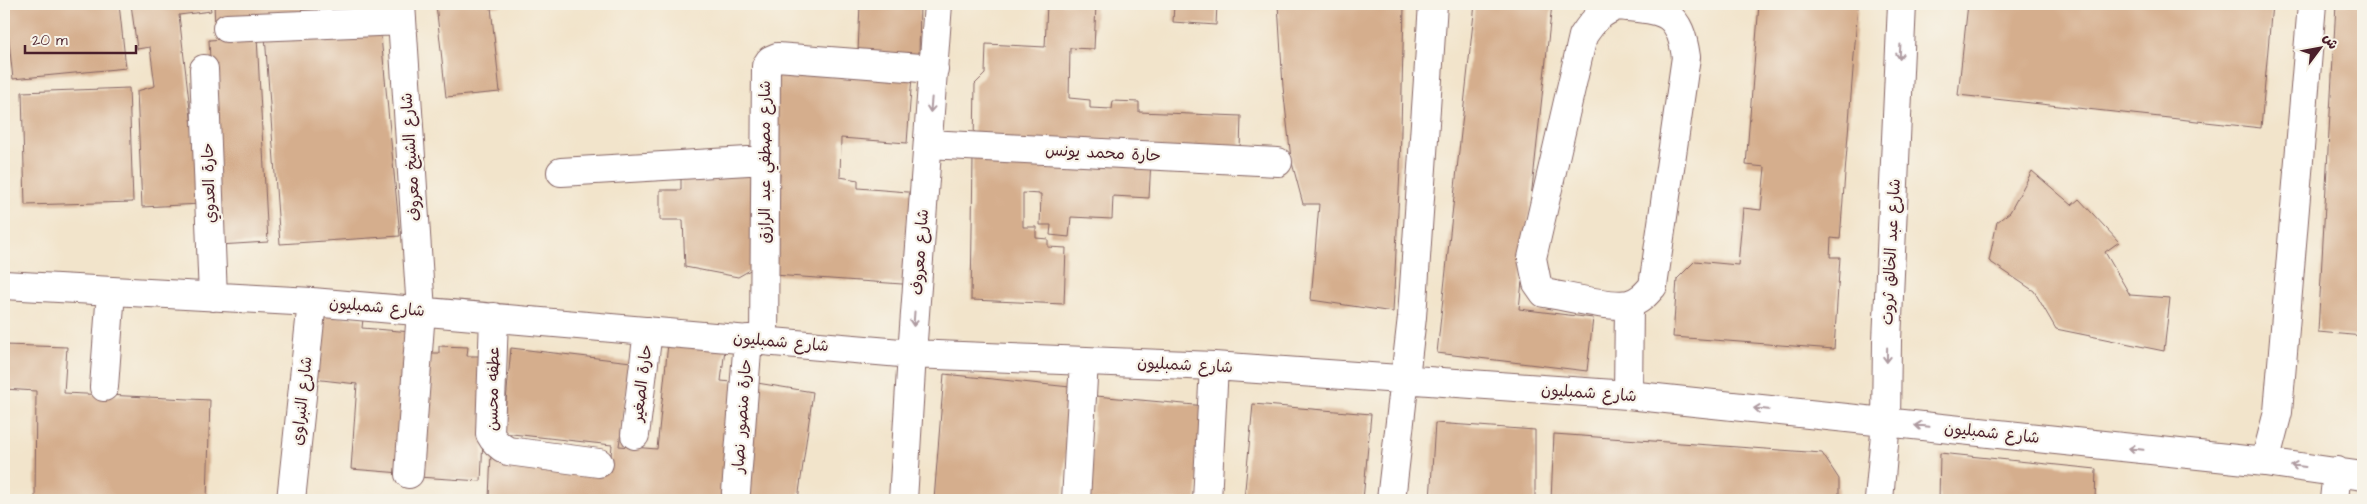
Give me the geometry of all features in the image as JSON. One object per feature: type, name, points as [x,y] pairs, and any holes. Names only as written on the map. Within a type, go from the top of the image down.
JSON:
[{"type":"street","name":"شارع معروف","points":[[904,500],[912,354],[938,4]]},
{"type":"street","points":[[1391,500],[1412,317],[1433,4]]},
{"type":"street","name":"شارع عبد الخالق ثروت","points":[[1879,500],[1886,422],[1887,341],[1902,4]]},
{"type":"street","points":[[2265,462],[2278,412],[2312,4]]},
{"type":"street","points":[[1618,6],[1662,11],[1676,23],[1684,39],[1686,57],[1653,286],[1643,297],[1629,304],[1616,304],[1544,293],[1537,282],[1532,258],[1583,36],[1592,22],[1602,12],[1618,6]]},
{"type":"street","points":[[228,28],[401,12]]},
{"type":"street","name":"شارع الشيخ معروف","points":[[401,12],[421,310],[409,474]]},
{"type":"street","name":"شارع مصطفي عبد الرازق","points":[[756,340],[765,160],[766,66],[770,60],[777,57],[934,69]]},
{"type":"street","name":"حارة العدوي","points":[[204,68],[213,297]]},
{"type":"street","name":"حارة محمد يونس","points":[[928,144],[1278,162]]},
{"type":"street","points":[[561,172],[765,160]]},
{"type":"street","name":"شارع شمبليون","points":[[4,285],[421,310],[912,354],[1214,366],[1405,381],[1628,395],[2265,462],[2350,474]]},
{"type":"street","points":[[104,387],[111,291]]},
{"type":"street","name":"شارع النبراوى","points":[[291,500],[312,302]]},
{"type":"street","points":[[1628,395],[1629,304]]},
{"type":"street","name":"عطفه محسن","points":[[494,317],[490,434],[492,438],[508,451],[598,463]]},
{"type":"street","name":"حارة الصغير","points":[[635,435],[648,331]]},
{"type":"street","name":"حارة منصور نصار","points":[[736,492],[756,340]]},
{"type":"street","points":[[1076,500],[1084,361]]},
{"type":"street","points":[[1207,500],[1214,366]]},
{"type":"street","points":[[2334,500],[2350,474]]},
{"type":"building","points":[[5,4],[119,4],[126,68],[13,79]]},
{"type":"building","points":[[131,4],[210,4],[211,11],[179,15],[201,204],[142,207],[137,91],[155,86],[150,47],[137,49]]},
{"type":"building","points":[[214,4],[380,4],[381,13],[215,26]]},
{"type":"building","points":[[436,4],[502,4],[502,6],[491,7],[500,92],[446,97]]},
{"type":"building","points":[[860,4],[920,4],[919,56],[858,52]]},
{"type":"building","points":[[1047,4],[1096,4],[1094,49],[1070,48],[1069,98],[1090,100],[1090,108],[1112,109],[1113,101],[1139,102],[1139,112],[1241,116],[1240,151],[974,143],[975,84],[985,74],[986,44],[1045,47]]},
{"type":"building","points":[[1174,4],[1217,4],[1216,25],[1173,22]]},
{"type":"building","points":[[1278,4],[1370,4],[1404,7],[1400,170],[1393,312],[1311,300],[1319,204],[1303,204],[1291,159],[1283,87]]},
{"type":"building","points":[[1475,4],[1552,4],[1519,309],[1593,318],[1587,371],[1437,353]]},
{"type":"building","points":[[1759,4],[1858,4],[1840,239],[1831,238],[1830,257],[1840,257],[1834,349],[1673,337],[1677,279],[1695,261],[1738,265],[1743,208],[1761,210],[1765,167],[1746,165]]},
{"type":"building","points":[[1968,4],[2272,4],[2261,128],[1958,95]]},
{"type":"building","points":[[2336,4],[2363,4],[2363,336],[2318,332]]},
{"type":"building","points":[[380,26],[400,236],[280,244],[265,35]]},
{"type":"building","points":[[257,37],[268,242],[219,245],[209,40]]},
{"type":"building","points":[[775,69],[912,76],[907,143],[841,138],[840,177],[858,180],[858,188],[920,193],[913,282],[902,284],[774,275],[780,174],[770,173]]},
{"type":"building","points":[[129,88],[133,202],[25,205],[22,92]]},
{"type":"building","points":[[973,157],[1151,159],[1149,198],[1113,196],[1112,219],[1071,217],[1069,237],[1050,235],[1051,225],[1040,225],[1041,194],[1023,193],[1023,227],[1036,227],[1036,238],[1048,239],[1048,247],[1066,248],[1064,304],[971,300]]},
{"type":"building","points":[[759,167],[759,265],[738,277],[685,267],[683,220],[660,220],[660,190],[681,190],[681,172]]},
{"type":"building","points":[[2032,171],[2072,205],[2079,199],[2119,242],[2105,252],[2130,295],[2170,298],[2164,351],[2056,329],[2034,291],[1989,261],[1997,222],[2010,212]]},
{"type":"building","points":[[320,315],[363,319],[362,328],[412,332],[401,473],[351,469],[357,384],[313,379]]},
{"type":"building","points":[[669,334],[726,341],[721,381],[742,383],[730,500],[502,500],[489,498],[491,453],[610,467],[612,445],[503,433],[511,348],[631,362],[619,446],[657,449]]},
{"type":"building","points":[[4,345],[67,347],[64,393],[210,400],[207,500],[35,500],[36,391],[4,389]]},
{"type":"building","points":[[439,346],[468,347],[467,356],[487,356],[481,481],[418,477],[423,353],[439,353]]},
{"type":"building","points":[[944,374],[1070,387],[1063,500],[934,500]]},
{"type":"building","points":[[757,383],[813,392],[798,500],[741,500]]},
{"type":"building","points":[[1096,396],[1206,406],[1196,500],[1089,500]]},
{"type":"building","points":[[1253,404],[1371,414],[1363,500],[1244,500]]},
{"type":"building","points":[[1435,423],[1535,430],[1535,500],[1430,500]]},
{"type":"building","points":[[1554,434],[1822,453],[1839,479],[1839,500],[1551,500]]},
{"type":"building","points":[[1940,453],[2096,469],[2095,500],[1939,500]]}]
